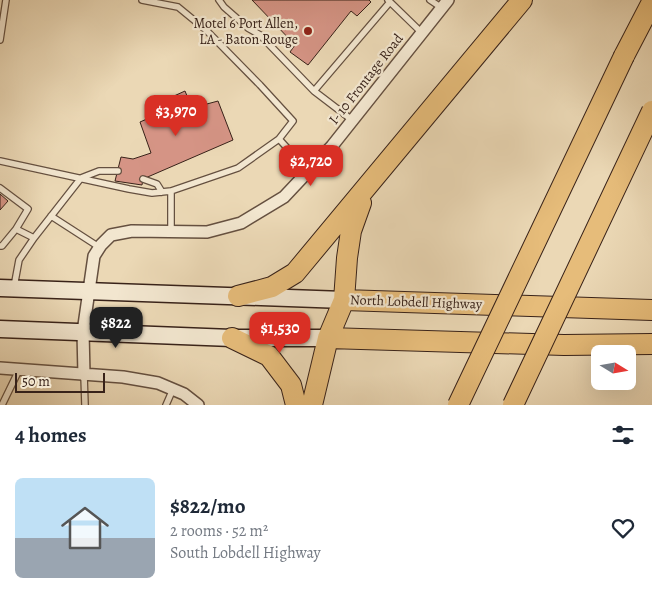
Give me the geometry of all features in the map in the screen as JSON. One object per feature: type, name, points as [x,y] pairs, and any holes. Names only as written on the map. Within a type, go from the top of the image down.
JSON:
[{"type":"highway","points":[[238,296],[272,287],[296,273],[522,0]]},
{"type":"highway","points":[[458,405],[624,56],[652,2]]},
{"type":"highway","points":[[513,405],[652,111]]},
{"type":"highway","points":[[312,405],[328,338],[344,300],[351,231],[365,192]]},
{"type":"highway","name":"North Lobdell Highway","points":[[344,300],[652,310]]},
{"type":"highway","points":[[232,338],[269,356],[291,385],[296,405]]},
{"type":"highway","points":[[328,338],[555,345],[652,344]]},
{"type":"street","name":"I- 10 Frontage Road","points":[[96,252],[111,235],[132,231],[207,232],[241,223],[284,197],[332,146],[445,4]]},
{"type":"street","points":[[84,375],[83,332],[96,252]]},
{"type":"street","name":"North Lobdell Highway","points":[[7,288],[344,300]]},
{"type":"street","points":[[0,329],[232,338],[328,338]]},
{"type":"street","points":[[0,368],[123,377],[158,383],[184,394],[198,405]]},
{"type":"lane","points":[[0,40],[6,0]]},
{"type":"lane","points":[[0,161],[152,193],[171,191],[238,168],[279,139],[293,121],[206,30],[178,7],[142,0]]},
{"type":"lane","points":[[219,0],[224,7],[260,36],[314,91],[352,120]]},
{"type":"lane","points":[[430,0],[445,4]]},
{"type":"lane","points":[[314,91],[389,1],[422,33]]},
{"type":"lane","points":[[279,139],[308,171]]},
{"type":"lane","points":[[7,288],[19,260],[81,178],[99,171],[118,171]]},
{"type":"lane","points":[[143,179],[157,184],[162,192]]},
{"type":"lane","points":[[0,188],[28,209],[16,229],[0,246]]},
{"type":"lane","points":[[171,191],[171,231]]},
{"type":"lane","points":[[51,216],[96,252]]},
{"type":"lane","points":[[16,229],[34,238]]},
{"type":"lane","points":[[2,405],[19,370]]},
{"type":"lane","points":[[84,375],[85,405]]},
{"type":"lane","points":[[166,405],[173,390]]},
{"type":"building","name":"Motel 6 Port Allen, LA - Baton Rouge","points":[[252,0],[369,0],[371,2],[357,16],[351,11],[308,65],[290,52],[295,45]]},
{"type":"building","points":[[185,91],[192,108],[218,101],[233,140],[143,179],[142,185],[115,181],[121,157],[133,159],[151,153],[140,122],[156,115],[152,106]]},
{"type":"building","points":[[0,194],[8,201],[0,210]]},
{"type":"place","name":"Motel 6 Port Allen, LA - Baton Rouge","points":[[308,31]]}]
